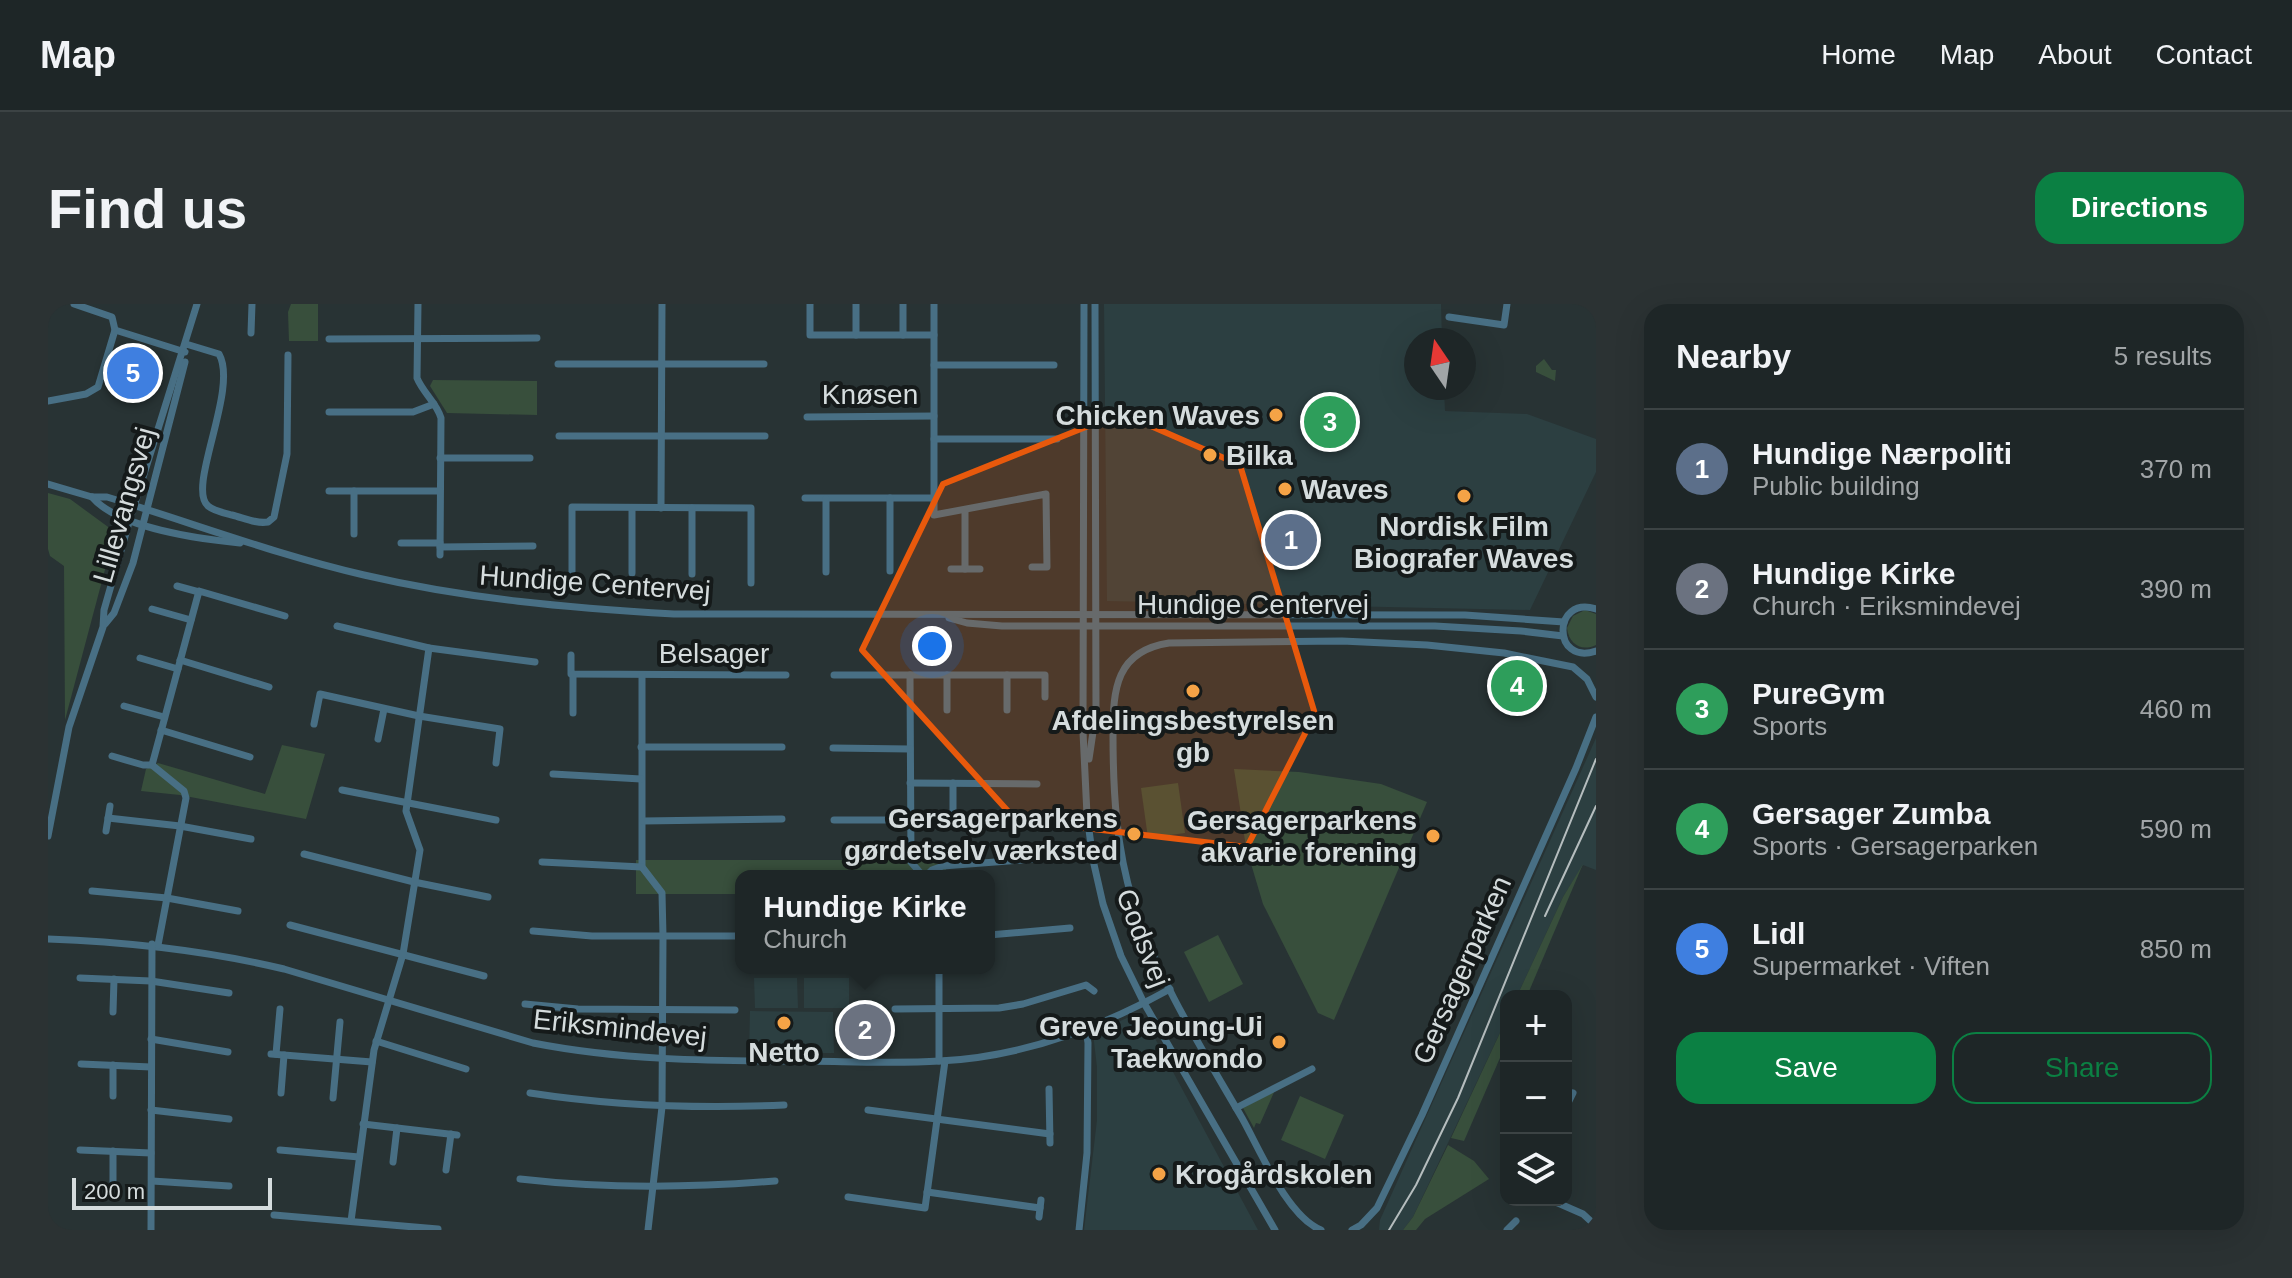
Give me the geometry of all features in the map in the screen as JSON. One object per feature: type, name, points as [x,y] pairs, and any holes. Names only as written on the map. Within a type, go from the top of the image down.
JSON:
[{"type":"street","points":[[48,401],[86,394],[98,387],[115,330],[112,317],[74,304]]},
{"type":"street","name":"Lillevangsvej","points":[[48,836],[69,727],[103,627],[104,610],[130,519],[197,304]]},
{"type":"street","points":[[251,333],[252,304]]},
{"type":"street","points":[[418,304],[417,378],[441,418],[440,548]]},
{"type":"street","points":[[661,508],[662,304]]},
{"type":"street","name":"Knøsen","points":[[810,304],[810,335],[934,335]]},
{"type":"street","name":"Knøsen","points":[[856,304],[856,335]]},
{"type":"street","name":"Knøsen","points":[[903,304],[903,335]]},
{"type":"street","name":"Knøsen","points":[[934,304],[934,498]]},
{"type":"street","name":"Godsvej","points":[[1084,304],[1083,732],[1087,815],[1093,860],[1103,904],[1121,956],[1144,1003],[1275,1230]]},
{"type":"street","name":"Godsvej","points":[[1087,773],[1096,712],[1095,304]]},
{"type":"street","points":[[1449,317],[1504,325],[1507,304]]},
{"type":"street","points":[[115,330],[185,349],[219,354],[224,369],[223,394],[203,484],[204,500],[210,508],[259,523],[268,522],[274,517],[286,463],[288,355]]},
{"type":"street","points":[[329,339],[537,338]]},
{"type":"street","name":"Lillevangsvej","points":[[103,627],[114,613],[124,590],[168,433],[185,349]]},
{"type":"street","points":[[558,364],[764,364]]},
{"type":"street","name":"Knøsen","points":[[934,365],[1054,365]]},
{"type":"street","points":[[329,412],[413,412],[434,404]]},
{"type":"street","name":"Knøsen","points":[[807,417],[934,416]]},
{"type":"street","points":[[559,436],[765,436]]},
{"type":"street","name":"Knøsen","points":[[934,439],[1057,439]]},
{"type":"street","points":[[440,458],[530,458]]},
{"type":"street","name":"Hundige Centervej","points":[[48,484],[92,497],[107,497],[362,575],[450,593],[552,606],[674,614],[1465,615],[1564,622]]},
{"type":"street","points":[[329,491],[440,491]]},
{"type":"street","points":[[354,491],[354,534]]},
{"type":"street","points":[[805,498],[934,498],[934,515],[1048,491],[1047,567],[1032,567]]},
{"type":"street","name":"Hundige Centervej","points":[[92,497],[102,508],[143,524],[185,536],[250,543]]},
{"type":"street","points":[[890,498],[890,571]]},
{"type":"street","points":[[826,499],[826,572]]},
{"type":"street","points":[[572,574],[568,505],[751,508],[760,503]]},
{"type":"street","points":[[632,508],[632,573]]},
{"type":"street","points":[[692,508],[692,574]]},
{"type":"street","points":[[751,508],[751,583]]},
{"type":"street","points":[[965,510],[965,569]]},
{"type":"street","points":[[401,543],[440,548],[533,546]]},
{"type":"street","points":[[951,569],[980,569]]},
{"type":"street","points":[[177,586],[285,616]]},
{"type":"street","points":[[152,765],[199,592]]},
{"type":"street","points":[[1596,608],[1575,609],[1564,622],[1563,636],[1576,652],[1596,651]]},
{"type":"street","points":[[152,609],[191,620]]},
{"type":"street","name":"Hundige Centervej","points":[[943,616],[967,623],[991,625],[1435,626],[1563,636]]},
{"type":"street","points":[[337,626],[429,648],[535,662]]},
{"type":"street","points":[[1321,1230],[1305,1220],[1293,1207],[1236,1108],[1170,989],[1133,902],[1123,863],[1116,814],[1113,697],[1116,683],[1138,654],[1160,644],[1342,641],[1427,645],[1562,662],[1587,679],[1596,697]]},
{"type":"street","points":[[351,1221],[372,1062],[403,954],[420,850],[407,815],[407,804],[429,648]]},
{"type":"street","points":[[571,655],[573,713]]},
{"type":"street","points":[[140,658],[179,664],[269,687]]},
{"type":"street","name":"Belsager","points":[[573,674],[786,675]]},
{"type":"street","name":"Belsager","points":[[642,675],[642,867]]},
{"type":"street","points":[[834,675],[1045,675],[1045,697]]},
{"type":"street","points":[[910,675],[911,862],[919,870]]},
{"type":"street","points":[[947,675],[947,710]]},
{"type":"street","points":[[1007,675],[1007,710]]},
{"type":"street","points":[[314,724],[320,694],[419,716],[500,729],[496,763]]},
{"type":"street","points":[[124,706],[164,717]]},
{"type":"street","points":[[378,739],[384,709]]},
{"type":"street","name":"Gersagerparken","points":[[1352,1230],[1377,1208],[1422,1115],[1596,717]]},
{"type":"street","points":[[161,730],[250,757]]},
{"type":"street","points":[[641,747],[782,747]]},
{"type":"street","points":[[833,748],[910,749]]},
{"type":"street","points":[[112,756],[152,765],[184,791],[186,798],[155,945],[151,981],[151,1230]]},
{"type":"street","points":[[553,774],[641,779]]},
{"type":"street","points":[[910,783],[1037,784]]},
{"type":"street","points":[[953,783],[953,811]]},
{"type":"street","points":[[342,790],[496,820]]},
{"type":"street","points":[[106,831],[110,806]]},
{"type":"street","points":[[1087,815],[1116,814]]},
{"type":"street","points":[[108,818],[180,826],[251,839]]},
{"type":"street","points":[[643,821],[782,819]]},
{"type":"street","points":[[834,820],[910,820]]},
{"type":"street","points":[[304,854],[488,897]]},
{"type":"street","points":[[932,870],[943,866],[1048,858]]},
{"type":"street","points":[[542,862],[642,867],[662,893],[664,1060],[662,1107],[648,1230]]},
{"type":"street","points":[[92,891],[167,898],[238,911]]},
{"type":"street","points":[[290,925],[484,976]]},
{"type":"street","points":[[995,934],[1070,928]]},
{"type":"street","points":[[533,931],[592,936],[735,936]]},
{"type":"street","name":"Eriksmindevej","points":[[48,939],[155,945],[253,961],[533,1043],[568,1050],[664,1060],[942,1061],[1020,1048],[1086,1029],[1144,1003]]},
{"type":"street","points":[[848,1197],[925,1208],[942,1061],[939,974]]},
{"type":"street","points":[[80,978],[151,981],[229,993]]},
{"type":"street","points":[[113,1012],[114,979]]},
{"type":"street","points":[[895,1009],[999,1008],[1086,985],[1094,991]]},
{"type":"street","points":[[1144,1003],[1170,989]]},
{"type":"street","points":[[525,1004],[578,1009],[735,1010]]},
{"type":"street","points":[[280,1009],[277,1054],[281,1093]]},
{"type":"street","points":[[333,1098],[340,1022]]},
{"type":"street","points":[[1079,1230],[1087,1153],[1086,1029]]},
{"type":"street","points":[[151,1039],[228,1052]]},
{"type":"street","points":[[376,1041],[466,1069]]},
{"type":"street","points":[[277,1054],[372,1062]]},
{"type":"street","points":[[81,1064],[151,1067]]},
{"type":"street","points":[[113,1065],[113,1096]]},
{"type":"street","points":[[1236,1108],[1312,1069]]},
{"type":"street","points":[[868,1110],[1050,1139],[1049,1089]]},
{"type":"street","points":[[530,1093],[599,1103],[662,1107],[784,1105]]},
{"type":"street","points":[[151,1110],[229,1119]]},
{"type":"street","points":[[363,1124],[454,1135],[446,1170]]},
{"type":"street","points":[[393,1162],[397,1128]]},
{"type":"street","points":[[80,1150],[151,1153]]},
{"type":"street","points":[[280,1150],[359,1157]]},
{"type":"street","points":[[113,1151],[113,1183]]},
{"type":"street","points":[[520,1179],[589,1187],[653,1188],[775,1181]]},
{"type":"street","points":[[152,1181],[229,1186]]},
{"type":"street","points":[[927,1192],[1040,1204],[1039,1217]]},
{"type":"street","points":[[1565,1206],[1583,1214],[1596,1226]]},
{"type":"street","points":[[274,1215],[438,1229]]},
{"type":"street","points":[[1507,1230],[1516,1221]]},
{"type":"highlighted area","points":[[1121,413],[1240,465],[1315,714],[1247,847],[1016,820],[862,650],[943,484]]},
{"type":"shaded area","points":[[1104,304],[1441,304],[1442,328],[1404,328],[1404,400],[1445,400],[1445,411],[1527,414],[1596,439],[1596,472],[1530,610],[1107,601]]},
{"type":"shaded area","points":[[1596,738],[1596,870],[1583,865],[1563,897],[1520,990],[1500,990],[1500,1033],[1413,1217],[1403,1230],[1379,1230],[1380,1220]]},
{"type":"shaded area","points":[[754,978],[797,978],[798,1008],[755,1008]]},
{"type":"shaded area","points":[[804,978],[849,978],[849,1008],[804,1008]]},
{"type":"shaded area","points":[[750,1011],[833,1012],[834,1053],[749,1053]]},
{"type":"shaded area","name":"Krogårdskolen","points":[[1136,1014],[1144,1018],[1258,1230],[1084,1230],[1097,1120],[1097,1067],[1093,1033]]},
{"type":"green space","points":[[291,304],[318,304],[318,341],[289,341],[288,312]]},
{"type":"green space","points":[[1544,359],[1552,370],[1556,370],[1555,381],[1536,372],[1536,366]]},
{"type":"green space","points":[[433,380],[537,381],[537,415],[447,413],[430,386]]},
{"type":"green space","points":[[48,493],[70,499],[115,532],[65,720],[64,566],[50,556],[48,549]]},
{"type":"green space","points":[[1585,610],[1596,614],[1596,645],[1585,648],[1573,642],[1567,628],[1573,616]]},
{"type":"green space","points":[[282,745],[325,754],[306,819],[180,795],[141,791],[146,769],[158,763],[265,794]]},
{"type":"green space","points":[[1234,769],[1299,772],[1381,784],[1427,802],[1334,1020],[1318,1013],[1263,904],[1246,847]]},
{"type":"green space","points":[[1178,783],[1185,833],[1148,838],[1141,788]]},
{"type":"green space","points":[[636,860],[946,860],[946,870],[735,870],[735,894],[636,894]]},
{"type":"green space","points":[[1583,864],[1530,990],[1520,990],[1563,897]]},
{"type":"green space","points":[[1218,935],[1243,984],[1209,1002],[1184,952]]},
{"type":"green space","points":[[1500,1033],[1500,1058],[1464,1141],[1451,1138]]},
{"type":"green space","points":[[1275,1090],[1260,1124],[1256,1123],[1254,1128],[1243,1108]]},
{"type":"green space","points":[[1300,1096],[1344,1115],[1325,1159],[1281,1140]]},
{"type":"green space","points":[[1448,1145],[1474,1161],[1489,1179],[1425,1219],[1416,1230],[1403,1230],[1413,1217]]},
{"type":"tram line","points":[[1389,1230],[1416,1185],[1458,1098],[1596,759]]},
{"type":"tram line","points":[[1545,916],[1596,806]]},
{"type":"place","name":"Lidl","points":[[133,373]]},
{"type":"place","name":"Chicken Waves","points":[[1276,415]]},
{"type":"place","name":"PureGym","points":[[1330,422]]},
{"type":"place","name":"Bilka","points":[[1210,455]]},
{"type":"place","name":"Waves","points":[[1285,489]]},
{"type":"place","name":"Nordisk Film Biografer Waves","points":[[1464,496]]},
{"type":"place","name":"Hundige Nærpoliti","points":[[1291,540]]},
{"type":"place","name":"Gersager Zumba","points":[[1517,686]]},
{"type":"place","name":"Afdelingsbestyrelsen gb","points":[[1193,691]]},
{"type":"place","name":"Gersagerparkens gørdetselv værksted","points":[[1134,834]]},
{"type":"place","name":"Gersagerparkens akvarie forening","points":[[1433,836]]},
{"type":"place","name":"Netto","points":[[784,1023]]},
{"type":"place","name":"Hundige Kirke","points":[[865,1030]]},
{"type":"place","name":"Greve Jeoung-Ui Taekwondo","points":[[1279,1042]]},
{"type":"place","name":"Krogårdskolen","points":[[1159,1174]]}]
